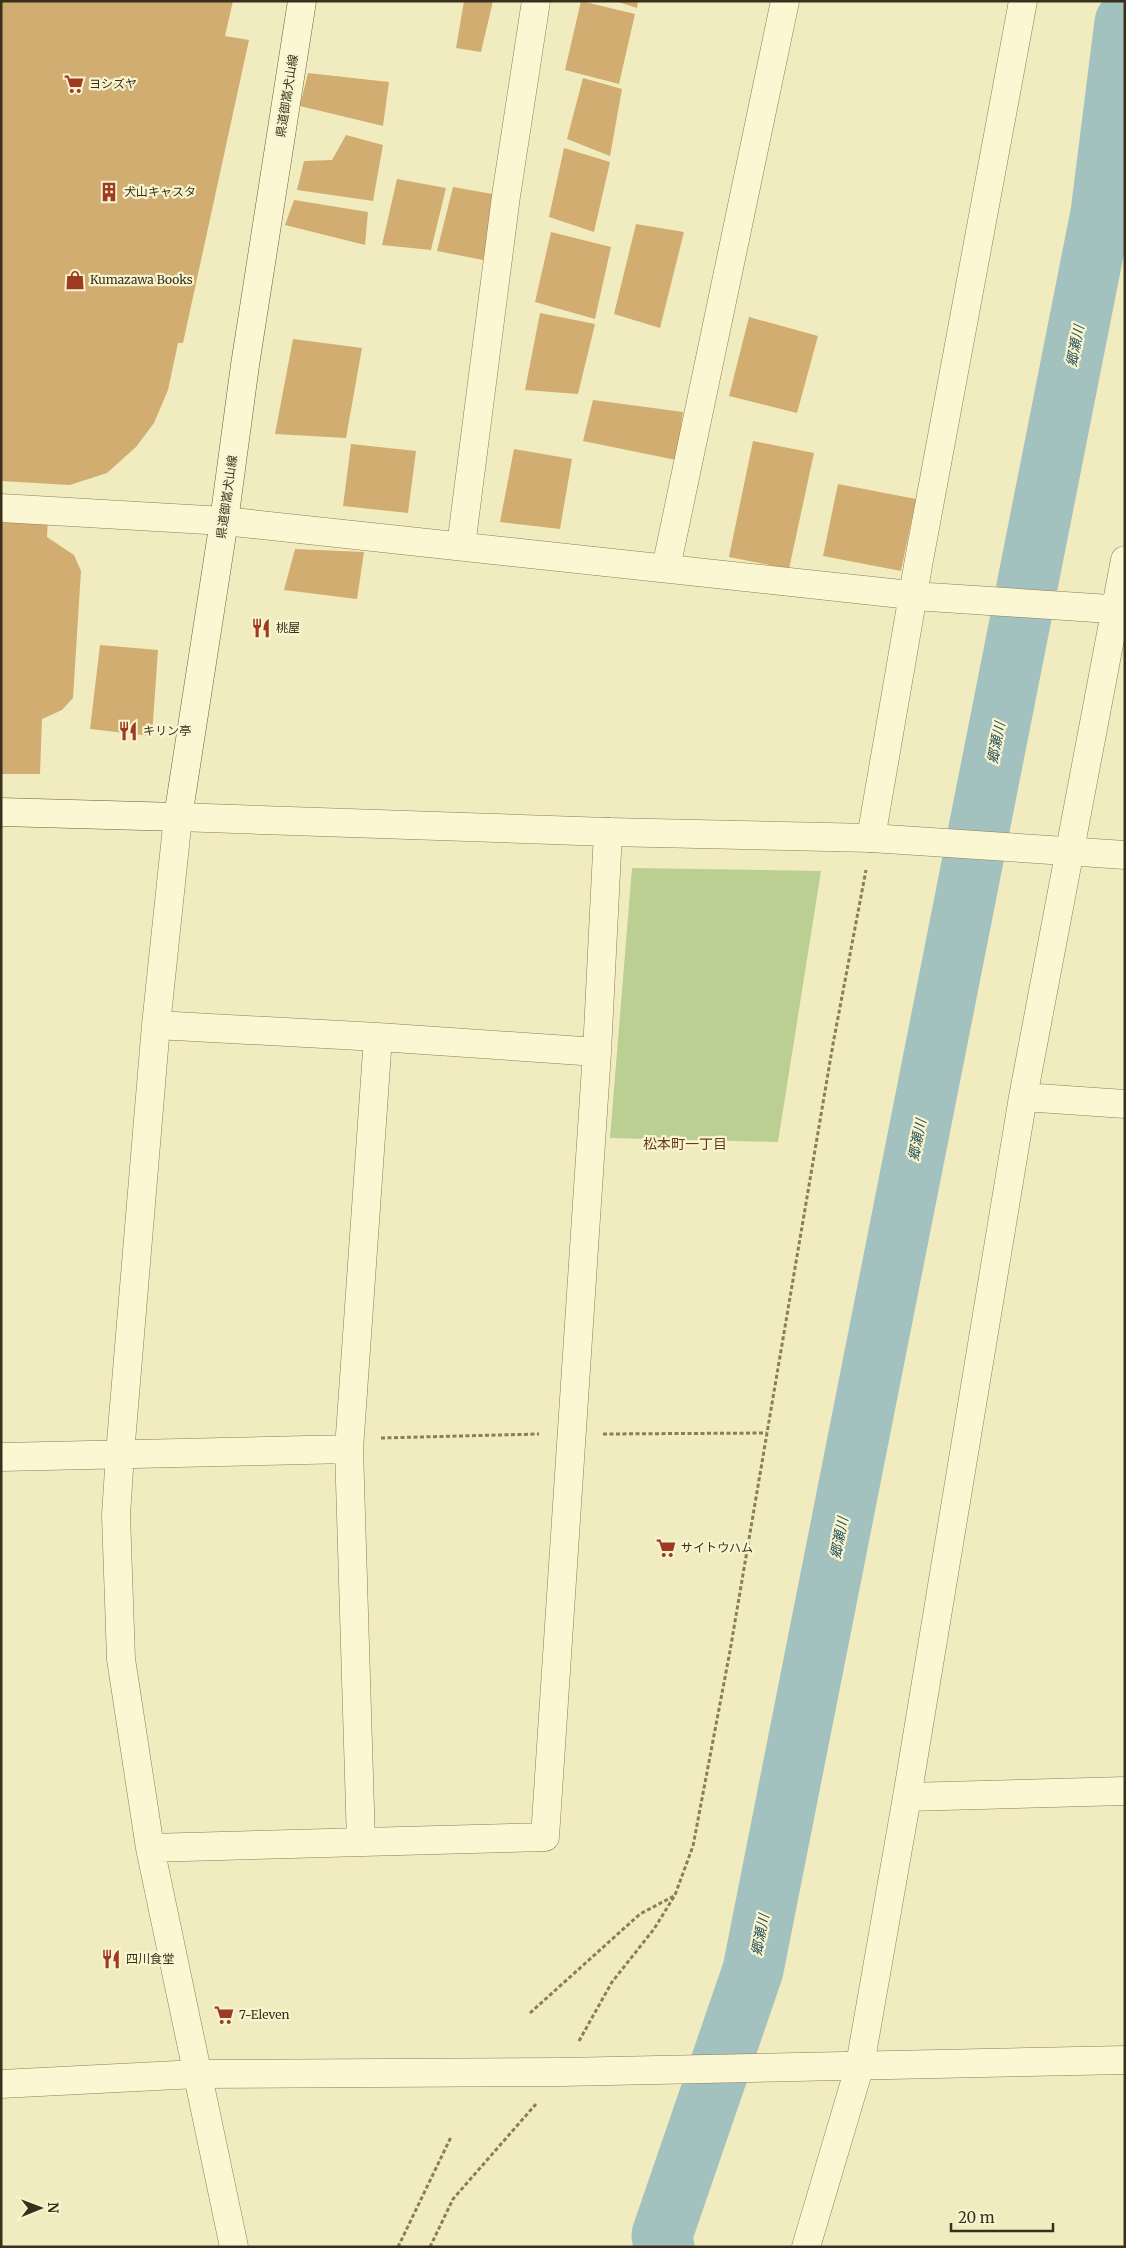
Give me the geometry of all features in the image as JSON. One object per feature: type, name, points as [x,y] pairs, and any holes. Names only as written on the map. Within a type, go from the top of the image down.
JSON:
[{"type":"street","name":"県道御嵩犬山線","points":[[234,2247],[150,1848],[121,1659],[116,1515],[156,1025],[178,817],[224,521],[245,365],[302,1]]},
{"type":"street","points":[[461,546],[506,196],[536,1]]},
{"type":"street","points":[[666,568],[785,1]]},
{"type":"street","points":[[872,838],[921,596],[1023,1]]},
{"type":"street","points":[[1,508],[224,521],[921,596],[1115,610]]},
{"type":"street","points":[[806,2247],[849,2065],[907,1797],[1023,1097],[1125,560]]},
{"type":"street","points":[[1,812],[608,832],[872,838],[1125,855]]},
{"type":"street","points":[[150,1848],[545,1837],[597,1052],[608,832]]},
{"type":"street","points":[[156,1025],[378,1037],[597,1052]]},
{"type":"street","points":[[361,1842],[349,1444],[378,1037]]},
{"type":"street","points":[[1023,1097],[1125,1104]]},
{"type":"street","points":[[1,1457],[349,1444]]},
{"type":"street","points":[[907,1797],[1125,1791]]},
{"type":"street","points":[[1,2084],[197,2074],[562,2072],[1125,2060]]},
{"type":"path","points":[[430,2247],[453,2199],[524,2119],[562,2072],[612,1982],[654,1929],[675,1896],[693,1846],[730,1651],[833,1044],[872,838]]},
{"type":"path","points":[[349,1444],[572,1434],[768,1433]]},
{"type":"path","points":[[530,2013],[640,1914],[675,1896]]},
{"type":"path","points":[[398,2247],[451,2137]]},
{"type":"green space","points":[[632,868],[821,871],[778,1142],[610,1138]]},
{"type":"building","name":"犬山キャスタ","points":[[1,1],[233,1],[225,36],[249,40],[183,343],[178,343],[168,390],[154,423],[136,447],[107,473],[70,485],[1,481]]},
{"type":"building","points":[[464,1],[493,1],[481,52],[456,48]]},
{"type":"building","points":[[581,1],[635,14],[619,84],[565,70]]},
{"type":"building","points":[[615,1],[638,1],[637,8]]},
{"type":"building","points":[[308,73],[389,82],[383,126],[300,106]]},
{"type":"building","points":[[583,78],[622,89],[610,156],[567,139]]},
{"type":"building","points":[[346,135],[383,145],[373,201],[297,190],[304,161],[332,160]]},
{"type":"building","points":[[564,148],[610,162],[594,232],[549,217]]},
{"type":"building","points":[[397,179],[446,188],[431,250],[382,245]]},
{"type":"building","points":[[453,187],[498,195],[483,260],[437,251]]},
{"type":"building","points":[[294,200],[368,212],[365,245],[285,225]]},
{"type":"building","points":[[636,224],[684,232],[660,328],[614,314]]},
{"type":"building","points":[[551,232],[611,247],[595,319],[535,302]]},
{"type":"building","points":[[540,313],[595,324],[578,394],[525,390]]},
{"type":"building","points":[[749,317],[818,336],[797,413],[729,396]]},
{"type":"building","points":[[293,339],[362,348],[346,438],[275,434]]},
{"type":"building","points":[[593,400],[683,412],[676,460],[583,441]]},
{"type":"building","points":[[753,441],[814,453],[789,569],[729,557]]},
{"type":"building","points":[[351,444],[416,451],[408,513],[343,506]]},
{"type":"building","points":[[514,449],[572,459],[560,529],[500,522]]},
{"type":"building","points":[[838,484],[916,499],[901,571],[823,556]]},
{"type":"building","points":[[1,514],[48,517],[47,537],[74,555],[81,571],[73,698],[62,710],[42,719],[40,774],[1,774]]},
{"type":"building","points":[[295,549],[364,552],[357,599],[284,590]]},
{"type":"building","points":[[100,645],[158,650],[152,736],[90,729]]},
{"type":"waterway","name":"郷瀬川","points":[[664,2247],[662,2235],[753,1970],[1101,213],[1125,22]]},
{"type":"place","name":"ヨシズヤ","points":[[74,84]]},
{"type":"place","name":"犬山キャスタ","points":[[109,192]]},
{"type":"place","name":"Kumazawa Books","points":[[75,280]]},
{"type":"place","name":"桃屋","points":[[261,628]]},
{"type":"place","name":"キリン亭","points":[[128,731]]},
{"type":"place","name":"サイトウハム","points":[[666,1548]]},
{"type":"place","name":"四川食堂","points":[[111,1959]]},
{"type":"place","name":"7-Eleven","points":[[224,2015]]},
{"type":"district","name":"松本町一丁目","points":[[685,1144]]}]
